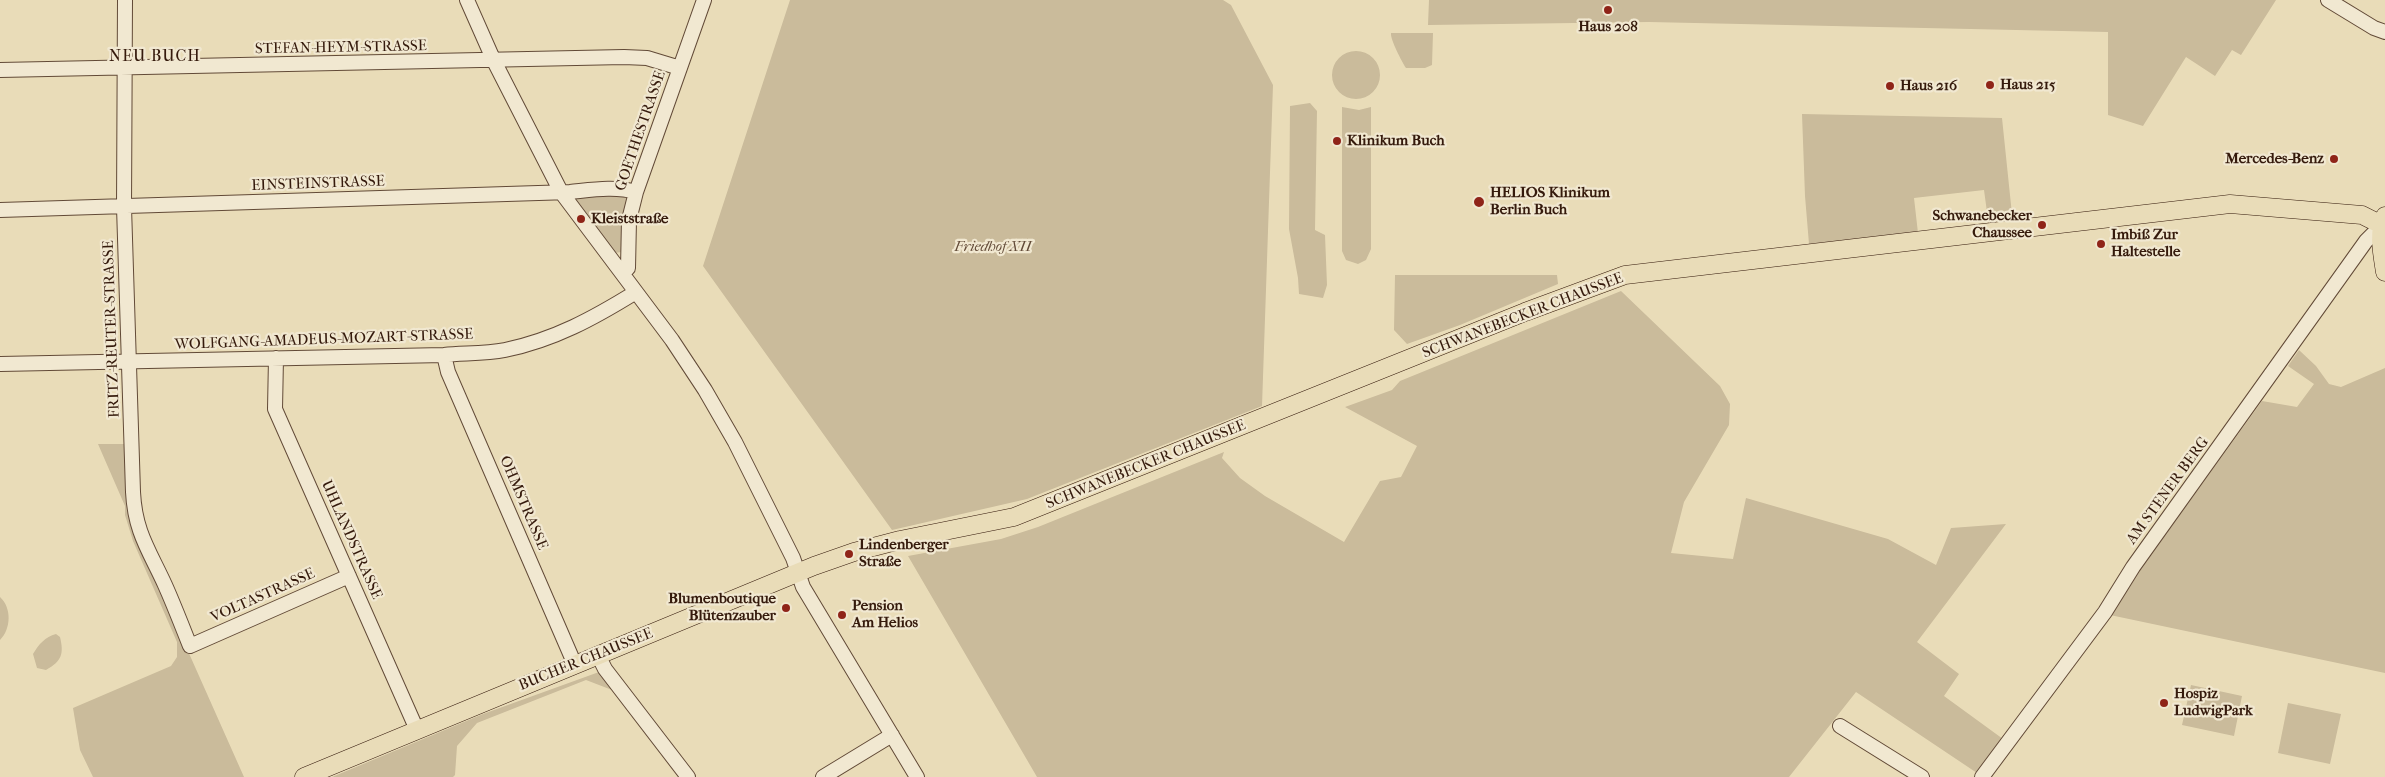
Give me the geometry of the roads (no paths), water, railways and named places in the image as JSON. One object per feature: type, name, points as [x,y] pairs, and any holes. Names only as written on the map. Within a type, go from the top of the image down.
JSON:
[{"type":"main road","name":"SCHWANEBECKER CHAUSSEE","points":[[900,540],[1014,517],[1534,309],[1626,275],[2230,204],[2359,215],[2383,220]]},
{"type":"main road","points":[[2383,220],[2381,242],[2385,272]]},
{"type":"main road","name":"BUCHER CHAUSSEE","points":[[304,777],[798,573],[854,552],[900,540]]},
{"type":"street","name":"FRITZ-REUTER-STRASSE","points":[[125,0],[124,207],[134,515],[142,541],[165,586],[190,646]]},
{"type":"street","points":[[468,0],[494,61],[561,192],[692,370],[735,442],[803,587],[917,777]]},
{"type":"street","name":"GOETHESTRASSE","points":[[622,273],[628,268],[629,220],[636,192],[704,0]]},
{"type":"street","points":[[2328,0],[2374,28],[2385,32]]},
{"type":"street","name":"STEFAN-HEYM-STRASSE","points":[[0,70],[624,57],[647,58],[680,68]]},
{"type":"street","name":"EINSTEINSTRASSE","points":[[0,210],[625,189],[636,192]]},
{"type":"street","name":"AM STENER BERG","points":[[1982,777],[2105,612],[2133,567],[2383,220]]},
{"type":"street","name":"WOLFGANG-AMADEUS-MOZART-STRASSE","points":[[0,364],[444,355],[503,351],[557,336],[598,316],[636,292]]},
{"type":"street","name":"OHMSTRASSE","points":[[444,355],[448,372],[575,665]]},
{"type":"street","name":"UHLANDSTRASSE","points":[[276,358],[275,409],[417,730]]},
{"type":"street","name":"VOLTASTRASSE","points":[[190,646],[349,576]]},
{"type":"street","points":[[598,655],[605,669],[688,777]]},
{"type":"street","points":[[1840,726],[1922,777]]},
{"type":"street","points":[[824,777],[892,735]]},
{"type":"place","name":"Haus 208","points":[[1608,10]]},
{"type":"place","name":"Haus 215","points":[[1990,85]]},
{"type":"place","name":"Haus 216","points":[[1890,86]]},
{"type":"place","name":"Klinikum Buch","points":[[1337,141]]},
{"type":"place","name":"Mercedes-Benz","points":[[2334,159]]},
{"type":"place","name":"HELIOS Klinikum Berlin Buch","points":[[1479,202]]},
{"type":"place","name":"Kleiststraße","points":[[581,219]]},
{"type":"place","name":"Schwanebecker Chaussee","points":[[2042,225]]},
{"type":"place","name":"Imbiß Zur Haltestelle","points":[[2101,244]]},
{"type":"place","name":"Lindenberger Straße","points":[[849,554]]},
{"type":"place","name":"Blumenboutique Blütenzauber","points":[[786,608]]},
{"type":"place","name":"Pension Am Helios","points":[[842,615]]},
{"type":"place","name":"Hospiz LudwigPark","points":[[2164,703]]},
{"type":"district","name":"NEU BUCH","points":[[155,57]]},
{"type":"park label","name":"Friedhof XII","points":[[993,247]]}]
